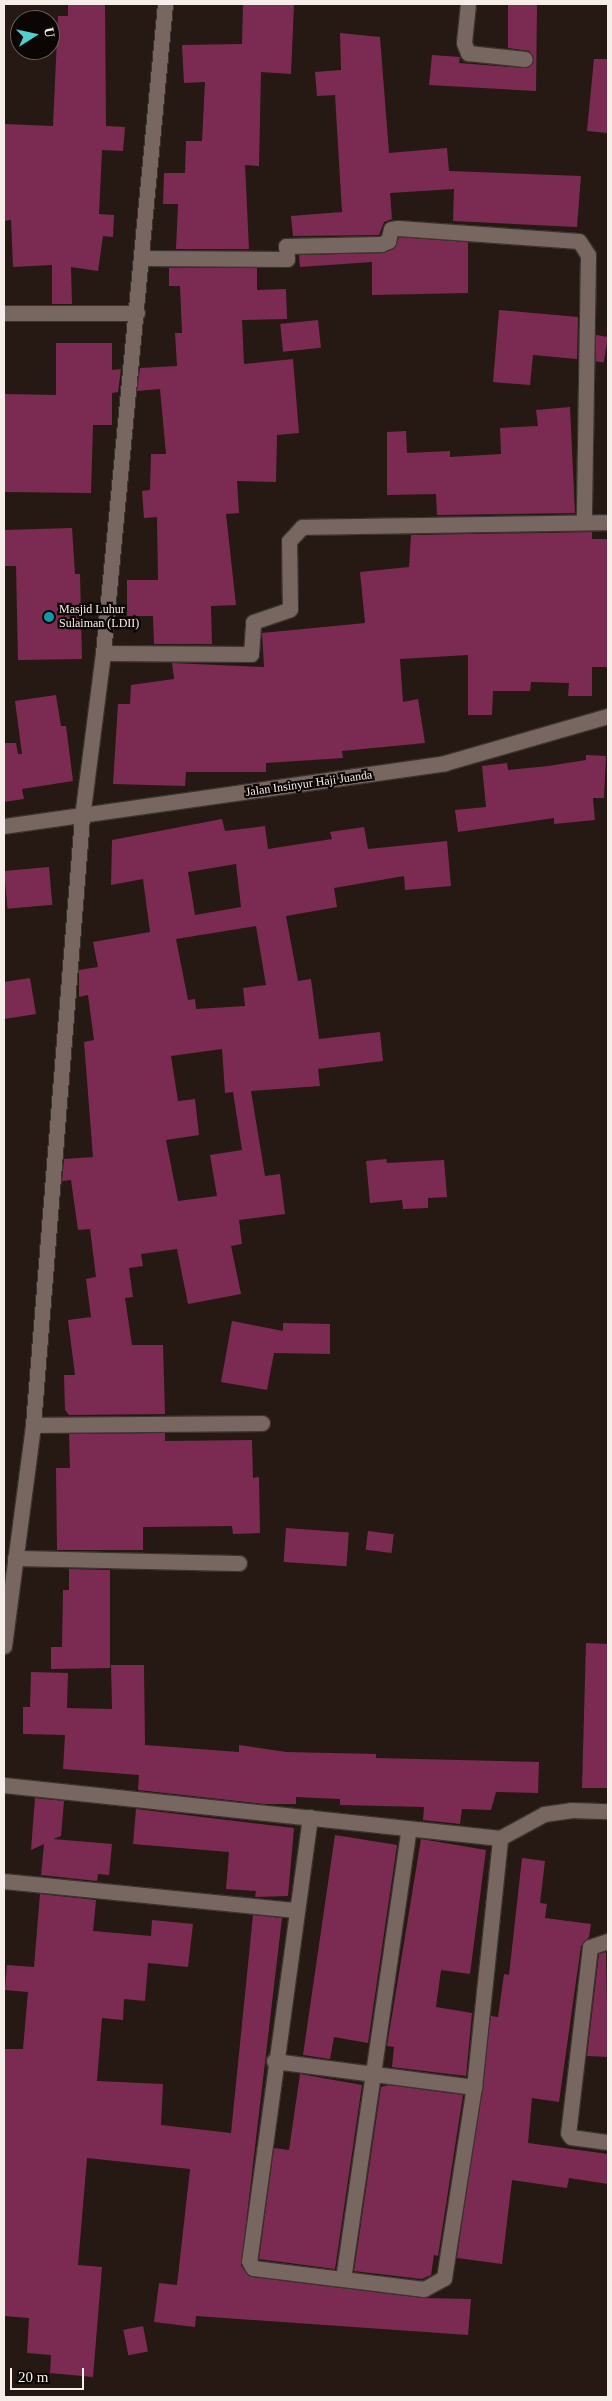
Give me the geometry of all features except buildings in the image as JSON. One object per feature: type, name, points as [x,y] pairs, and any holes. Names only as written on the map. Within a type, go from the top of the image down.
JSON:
[{"type":"street","points":[[4,1646],[33,1425],[82,817],[103,653],[137,313],[165,4]]},
{"type":"street","points":[[468,4],[464,43],[468,53],[525,59]]},
{"type":"street","points":[[142,258],[287,259],[286,246],[381,244],[388,241],[391,229],[398,228],[579,241],[588,255],[584,522]]},
{"type":"street","points":[[4,313],[137,313]]},
{"type":"street","points":[[103,653],[251,654],[253,622],[290,609],[289,541],[302,527],[608,522]]},
{"type":"street","name":"Jalan Insinyur Haji Juanda","points":[[4,826],[82,817],[446,763],[608,716]]},
{"type":"street","points":[[33,1425],[262,1423]]},
{"type":"street","points":[[15,1558],[240,1563]]},
{"type":"street","points":[[4,1784],[500,1838],[544,1814],[608,1811]]},
{"type":"street","points":[[310,1817],[294,1910],[250,2265],[424,2289],[444,2278],[474,2087],[500,1838]]},
{"type":"street","points":[[343,2279],[409,1829]]},
{"type":"street","points":[[4,1881],[294,1910]]},
{"type":"street","points":[[608,1941],[590,1947],[568,2133],[570,2137],[608,2142]]},
{"type":"street","points":[[274,2061],[474,2087]]},
{"type":"place","name":"Masjid Luhur Sulaiman (LDII)","points":[[49,617]]}]
